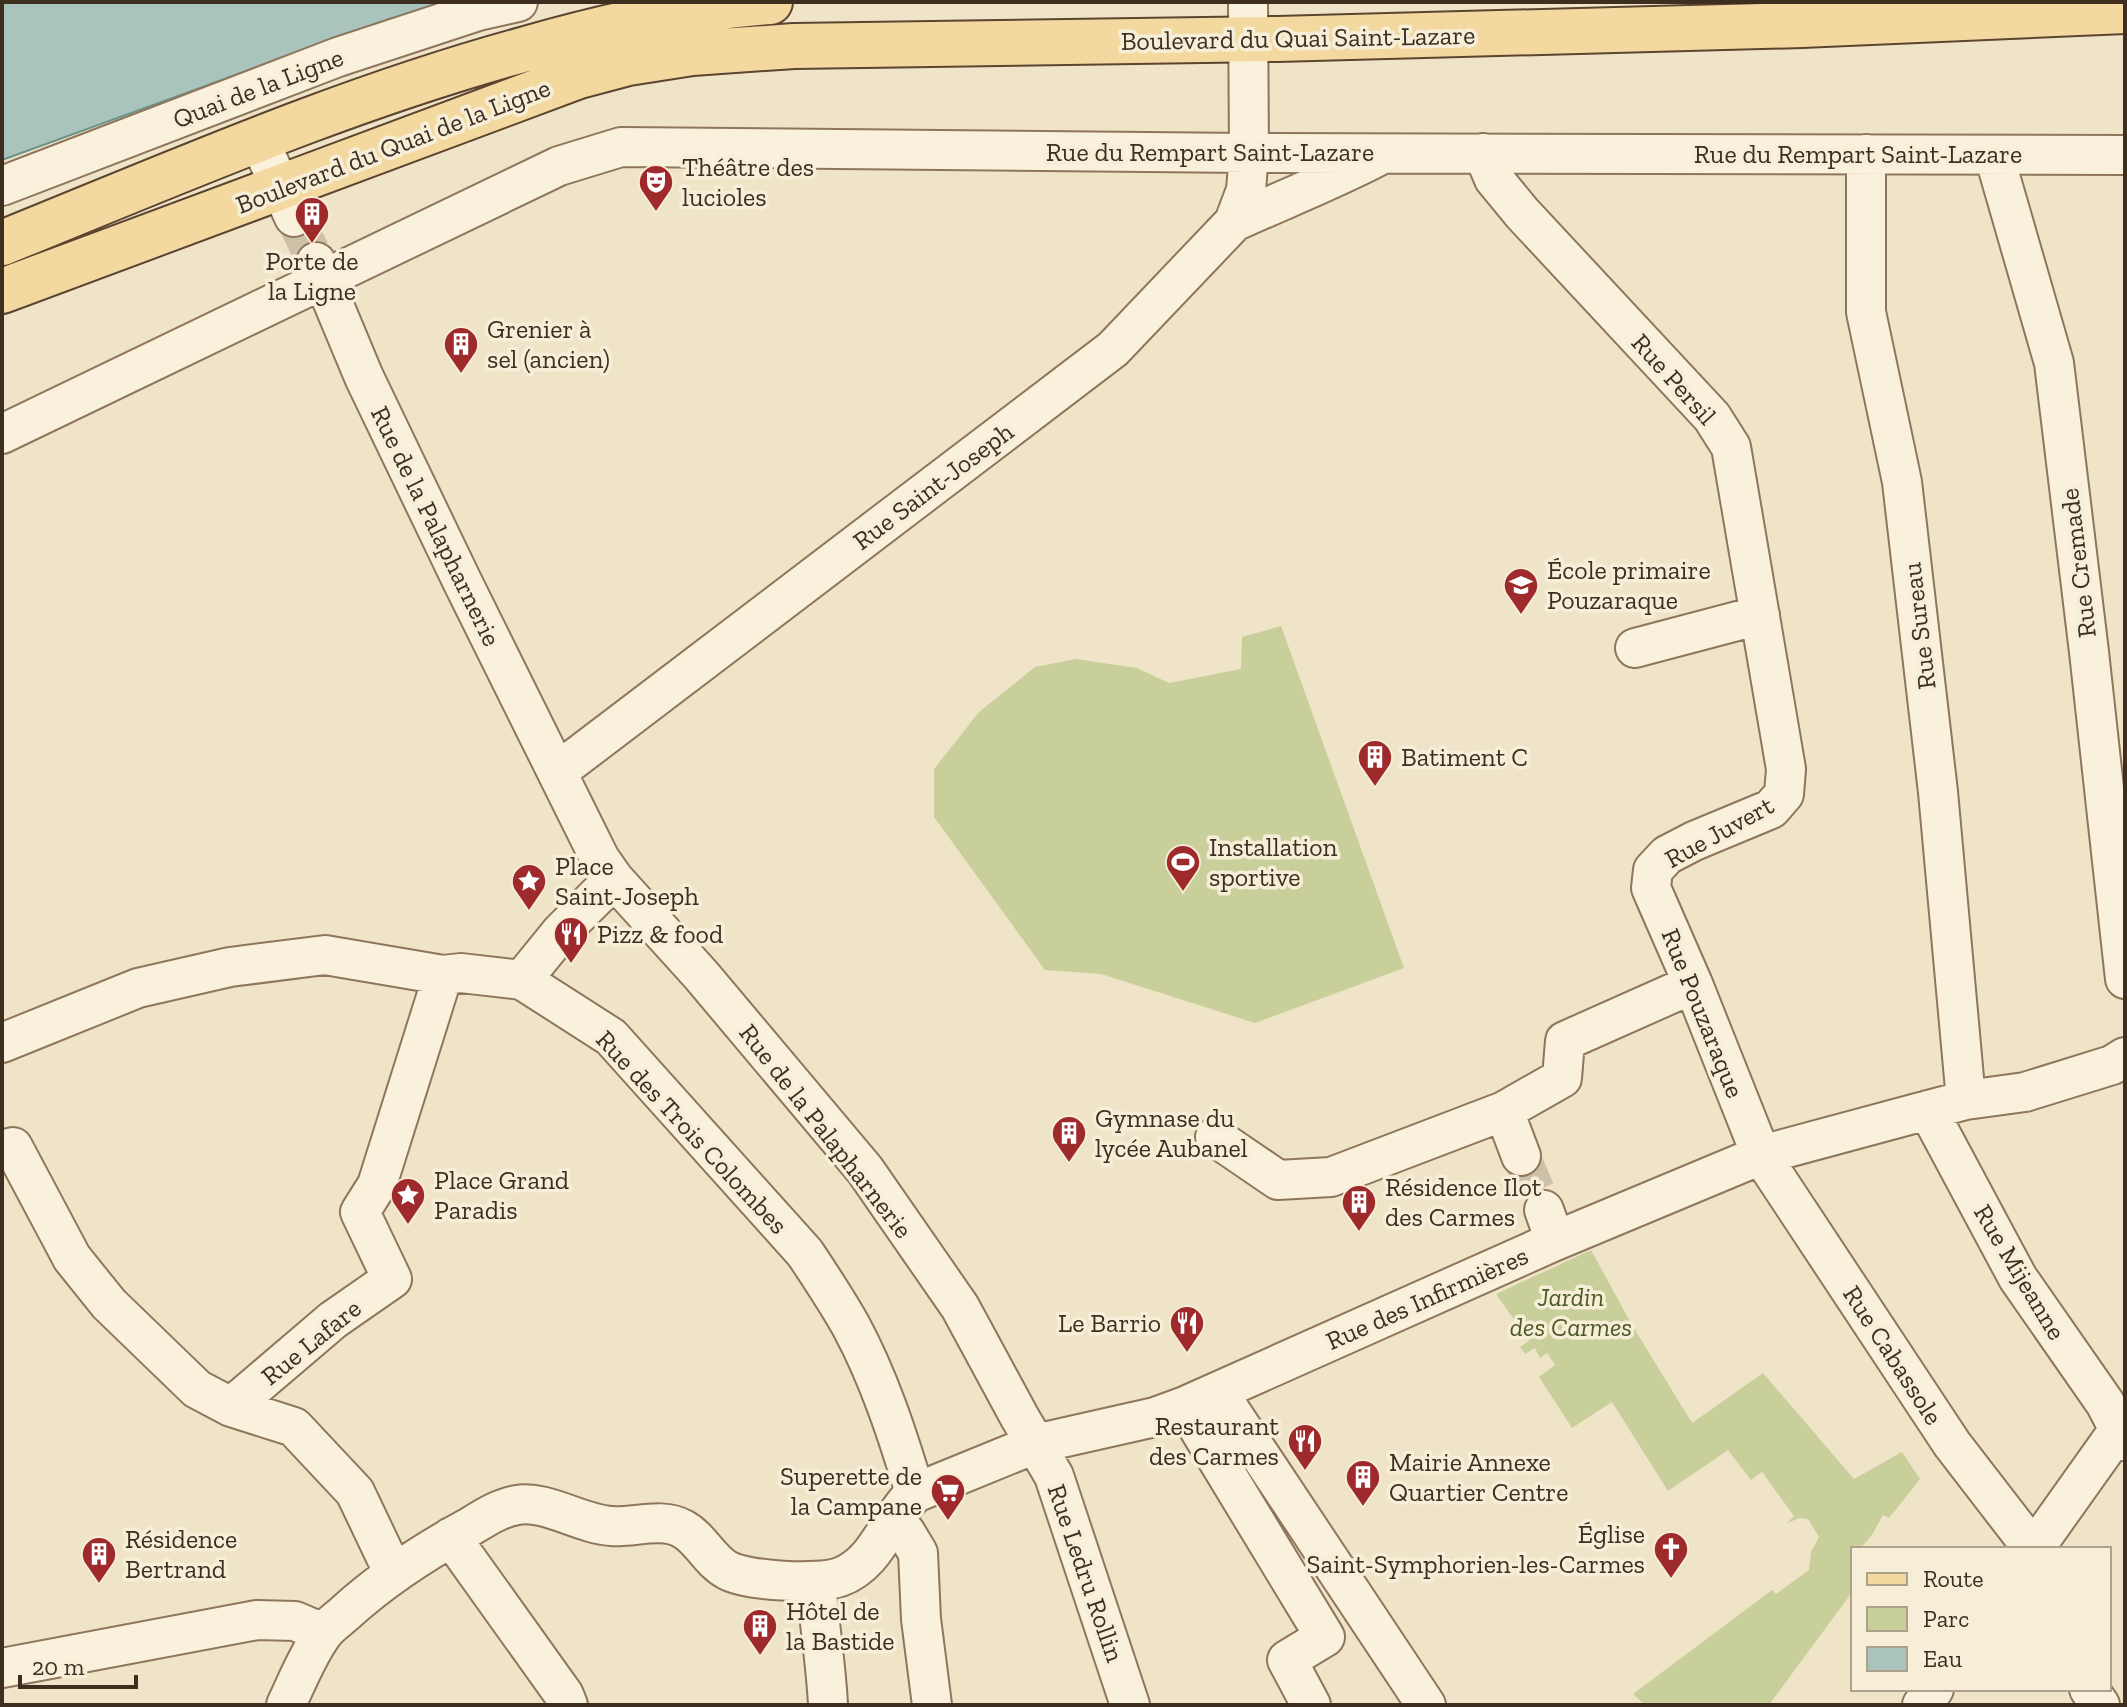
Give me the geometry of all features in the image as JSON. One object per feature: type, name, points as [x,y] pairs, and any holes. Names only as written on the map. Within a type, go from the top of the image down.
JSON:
[{"type":"main road","name":"Boulevard du Quai de la Ligne","points":[[2,243],[258,138],[467,65],[577,34],[753,3]]},
{"type":"main road","name":"Boulevard du Quai Saint-Lazare","points":[[794,46],[1248,21],[1802,25],[2125,11]]},
{"type":"main road","name":"Boulevard du Quai Saint-Lazare","points":[[1802,25],[1853,32],[2125,35]]},
{"type":"main road","name":"Boulevard du Quai de la Ligne","points":[[2,291],[288,203],[450,122],[579,76],[628,63],[692,53],[794,46]]},
{"type":"street","name":"Quai de la Ligne","points":[[2,186],[338,57],[478,11],[518,2]]},
{"type":"street","name":"Rue Saint-Joseph","points":[[557,772],[1113,349],[1234,222],[1246,190],[1249,153],[1248,21]]},
{"type":"street","points":[[258,138],[288,203]]},
{"type":"street","name":"Rue du Rempart Saint-Lazare","points":[[2,434],[319,270],[559,166],[621,147],[1249,153],[2125,155]]},
{"type":"street","points":[[1234,222],[1327,183],[1385,153]]},
{"type":"street","name":"Rue Persil","points":[[1483,153],[1494,179],[1522,213],[1712,417],[1731,447],[1786,769],[1784,794]]},
{"type":"street","name":"Rue Sureau","points":[[1866,154],[1866,312],[1902,482],[1938,792],[1966,1100]]},
{"type":"street","name":"Rue Cremade","points":[[1994,155],[2054,363],[2125,979]]},
{"type":"street","name":"Rue de la Palapharnerie","points":[[319,270],[364,377],[600,859],[865,1170],[960,1307],[1035,1444]]},
{"type":"street","points":[[1635,648],[1760,615]]},
{"type":"street","name":"Rue Juvert","points":[[1653,870],[1667,855],[1694,841],[1771,809],[1784,794]]},
{"type":"street","name":"Rue Pouzaraque","points":[[1653,870],[1651,888],[1761,1155]]},
{"type":"street","points":[[522,980],[561,932],[614,879]]},
{"type":"street","name":"Rue des Trois Colombes","points":[[2,1043],[138,988],[230,967],[325,955],[443,975],[461,973],[522,980],[611,1037],[805,1253],[839,1305],[875,1375],[905,1506],[906,1533],[918,1553],[921,1619],[932,1705]]},
{"type":"street","name":"Rue Lafare","points":[[231,1407],[333,1320],[392,1279],[360,1212],[377,1185],[443,975]]},
{"type":"street","points":[[1215,1137],[1278,1180],[1331,1177],[1504,1111],[1562,1078],[1565,1041],[1693,984]]},
{"type":"street","name":"Rue des Infirmières","points":[[905,1506],[1035,1444],[1155,1417],[1201,1399],[1550,1225],[1761,1155],[1966,1100],[2025,1092],[2121,1070]]},
{"type":"street","name":"Rue Mijeanne","points":[[1928,1110],[2018,1278],[2123,1431]]},
{"type":"street","points":[[1504,1111],[1521,1156]]},
{"type":"street","points":[[2,1150],[13,1147],[72,1258],[109,1304],[197,1389],[231,1407],[294,1427],[355,1492],[394,1574]]},
{"type":"street","name":"Rue Cabassole","points":[[1761,1155],[1952,1444],[2031,1547]]},
{"type":"street","points":[[1201,1399],[1325,1637],[1287,1660],[1311,1705]]},
{"type":"street","points":[[1201,1399],[1426,1705]]},
{"type":"street","points":[[2035,1547],[2123,1431]]},
{"type":"street","name":"Rue Ledru Rollin","points":[[1035,1444],[1054,1476],[1130,1705]]},
{"type":"street","points":[[286,1705],[323,1633],[394,1574],[496,1512],[519,1505],[547,1508],[610,1526],[669,1524],[684,1529],[726,1570],[817,1596]]},
{"type":"street","points":[[817,1596],[871,1555],[905,1506]]},
{"type":"street","points":[[451,1537],[564,1695],[568,1705]]},
{"type":"street","points":[[817,1596],[828,1705]]},
{"type":"street","points":[[2,1668],[257,1620],[295,1621],[323,1633]]},
{"type":"green space","name":"Installation sportive","points":[[1281,626],[1404,968],[1255,1023],[1101,974],[1045,970],[934,817],[934,769],[979,712],[1035,667],[1076,659],[1137,668],[1169,683],[1241,669],[1242,637]]},
{"type":"green space","name":"Jardin des Carmes","points":[[1591,1250],[1632,1325],[1692,1423],[1763,1373],[1854,1479],[1902,1452],[1920,1479],[1889,1518],[1883,1515],[1862,1547],[1851,1547],[1851,1594],[1769,1705],[1645,1705],[1633,1694],[1772,1590],[1776,1594],[1809,1570],[1811,1552],[1819,1537],[1808,1519],[1800,1518],[1787,1523],[1794,1516],[1762,1472],[1751,1480],[1728,1450],[1668,1491],[1612,1402],[1572,1428],[1539,1377],[1555,1365],[1547,1353],[1540,1358],[1535,1348],[1525,1354],[1520,1347],[1529,1341],[1496,1294]]},
{"type":"water","points":[[2,2],[465,2],[415,17],[392,18],[2,160]]},
{"type":"tunnel","points":[[294,217],[316,262]]},
{"type":"tunnel","points":[[1521,1156],[1544,1210]]},
{"type":"place","name":"Théâtre des lucioles","points":[[656,213]]},
{"type":"place","name":"Porte de la Ligne","points":[[312,245]]},
{"type":"place","name":"Grenier à sel (ancien)","points":[[461,375]]},
{"type":"place","name":"École primaire Pouzaraque","points":[[1521,616]]},
{"type":"place","name":"Batiment C","points":[[1375,788]]},
{"type":"place","name":"Installation sportive","points":[[1183,893]]},
{"type":"place","name":"Place Saint-Joseph","points":[[529,912]]},
{"type":"place","name":"Pizz & food","points":[[571,965]]},
{"type":"place","name":"Gymnase du lycée Aubanel","points":[[1069,1164]]},
{"type":"place","name":"Place Grand Paradis","points":[[408,1226]]},
{"type":"place","name":"Résidence Ilot des Carmes","points":[[1359,1233]]},
{"type":"place","name":"Le Barrio","points":[[1187,1354]]},
{"type":"place","name":"Restaurant des Carmes","points":[[1305,1472]]},
{"type":"place","name":"Mairie Annexe Quartier Centre","points":[[1363,1508]]},
{"type":"place","name":"Superette de la Campane","points":[[948,1522]]},
{"type":"place","name":"Église Saint-Symphorien-les-Carmes","points":[[1671,1580]]},
{"type":"place","name":"Résidence Bertrand","points":[[99,1585]]},
{"type":"place","name":"Hôtel de la Bastide","points":[[760,1657]]}]
